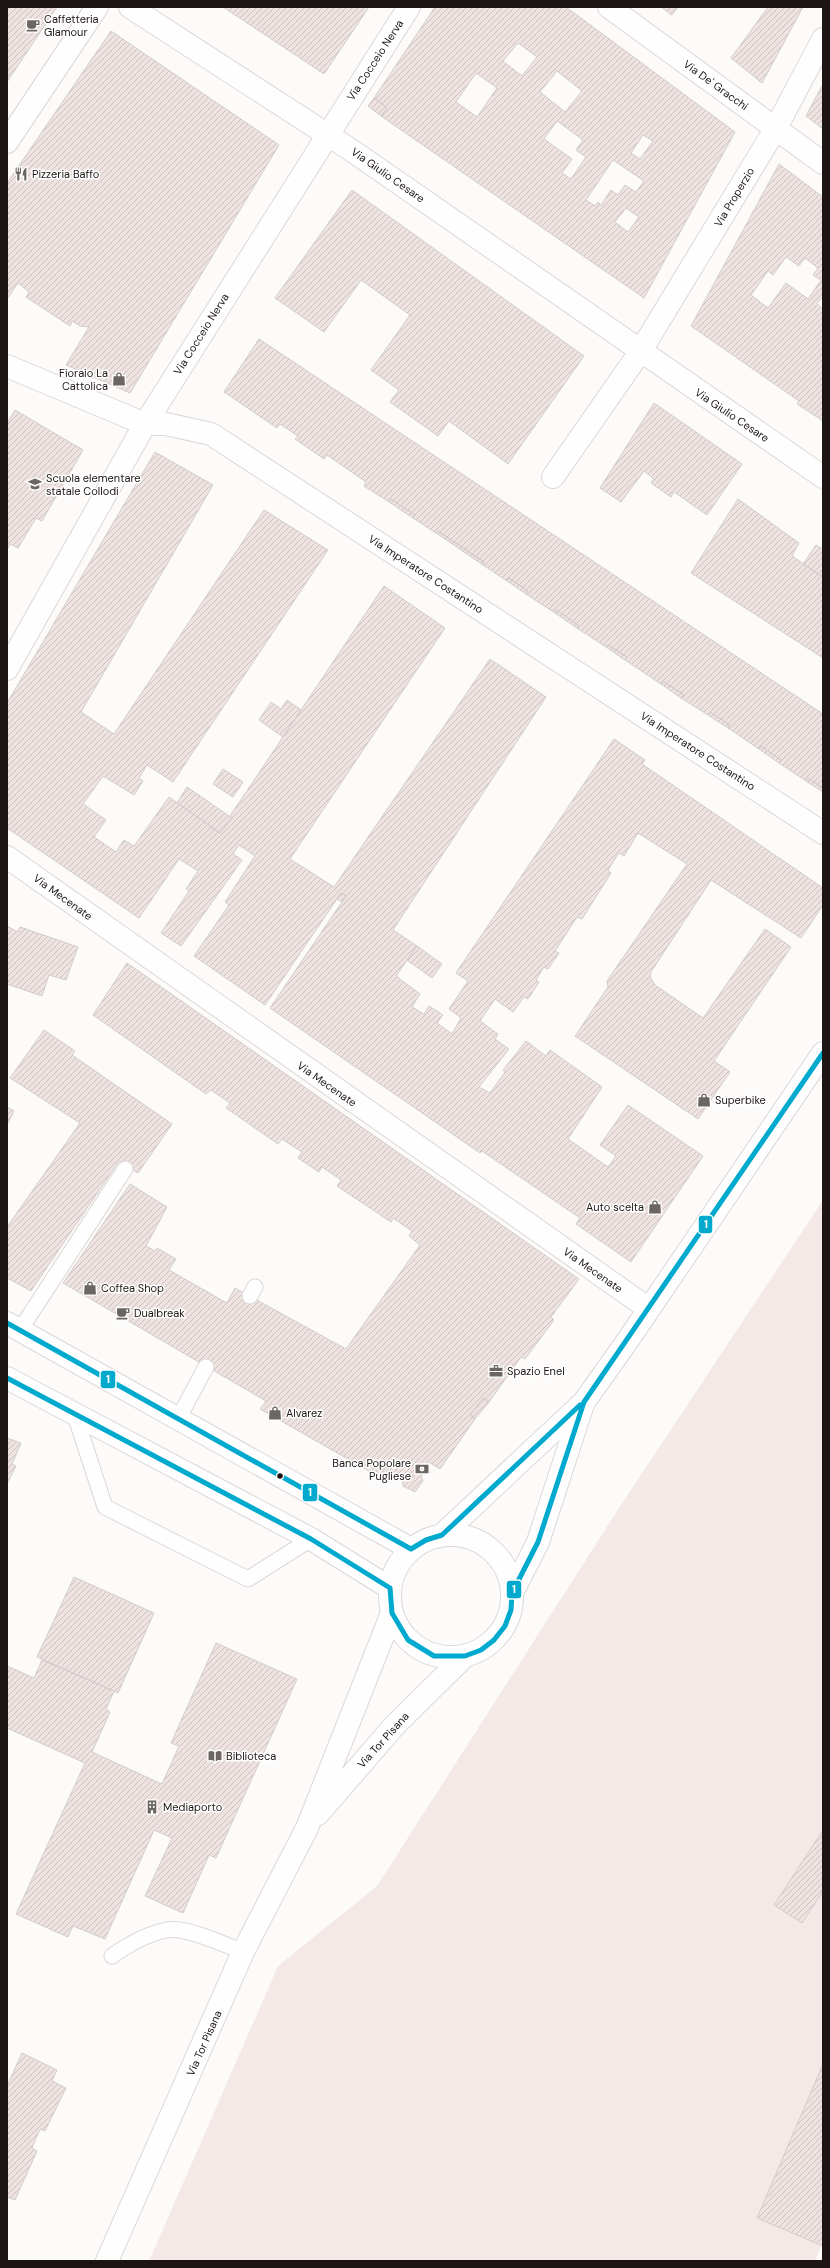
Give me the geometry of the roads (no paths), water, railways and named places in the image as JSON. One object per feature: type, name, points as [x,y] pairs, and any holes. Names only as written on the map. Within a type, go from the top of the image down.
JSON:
[{"type":"street","points":[[7,142],[97,7]]},
{"type":"street","name":"Via Giulio Cesare","points":[[130,7],[327,134],[640,352],[823,477]]},
{"type":"street","name":"Via Cocceio Nerva","points":[[7,669],[145,424],[327,134],[409,7]]},
{"type":"street","name":"Via De' Gracchi","points":[[609,7],[823,163]]},
{"type":"street","name":"Via Properzio","points":[[640,352],[776,128],[823,39]]},
{"type":"street","points":[[552,477],[640,352]]},
{"type":"street","name":"Via Imperatore Costantino","points":[[7,366],[145,424],[166,424],[211,434],[823,833]]},
{"type":"street","name":"Via Mecenate","points":[[7,857],[649,1309]]},
{"type":"street","name":"Via Tor Pisana","points":[[442,1535],[584,1402],[823,1053]]},
{"type":"street","points":[[14,1326],[411,1549]]},
{"type":"street","points":[[7,1378],[310,1539],[390,1588]]},
{"type":"street","name":"Via Tor Pisana","points":[[512,1593],[538,1542],[584,1402]]},
{"type":"street","name":"Via Tor Pisana","points":[[442,1535],[459,1535],[476,1540],[490,1549],[502,1561],[509,1576],[512,1593],[511,1610],[505,1626],[494,1640],[481,1650],[465,1656],[434,1656],[408,1640],[392,1613],[390,1588],[397,1566],[411,1549],[426,1540],[442,1535]]},
{"type":"street","name":"Via Tor Pisana","points":[[107,2261],[243,1952],[307,1828],[392,1613]]},
{"type":"street","name":"Via Tor Pisana","points":[[307,1828],[394,1725],[465,1656]]},
{"type":"lane","points":[[14,1326],[125,1169]]},
{"type":"lane","points":[[178,1419],[206,1366]]},
{"type":"lane","points":[[75,1415],[105,1507],[248,1579],[310,1539]]},
{"type":"lane","points":[[112,1956],[133,1941],[168,1929],[198,1935],[243,1952]]},
{"type":"place","name":"Caffetteria Glamour","points":[[33,25]]},
{"type":"place","name":"Pizzeria Baffo","points":[[21,174]]},
{"type":"place","name":"Fioraio La Cattolica","points":[[119,379]]},
{"type":"place","name":"Scuola elementare statale Collodi","points":[[35,484]]},
{"type":"place","name":"Superbike","points":[[704,1100]]},
{"type":"place","name":"Auto scelta","points":[[655,1207]]},
{"type":"place","name":"Coffea Shop","points":[[90,1288]]},
{"type":"place","name":"Dualbreak","points":[[123,1313]]},
{"type":"place","name":"Spazio Enel","points":[[496,1371]]},
{"type":"place","name":"Alvarez","points":[[275,1413]]},
{"type":"place","name":"Banca Popolare Pugliese","points":[[422,1469]]},
{"type":"place","name":"Biblioteca","points":[[215,1756]]},
{"type":"place","name":"Mediaporto","points":[[152,1807]]}]
